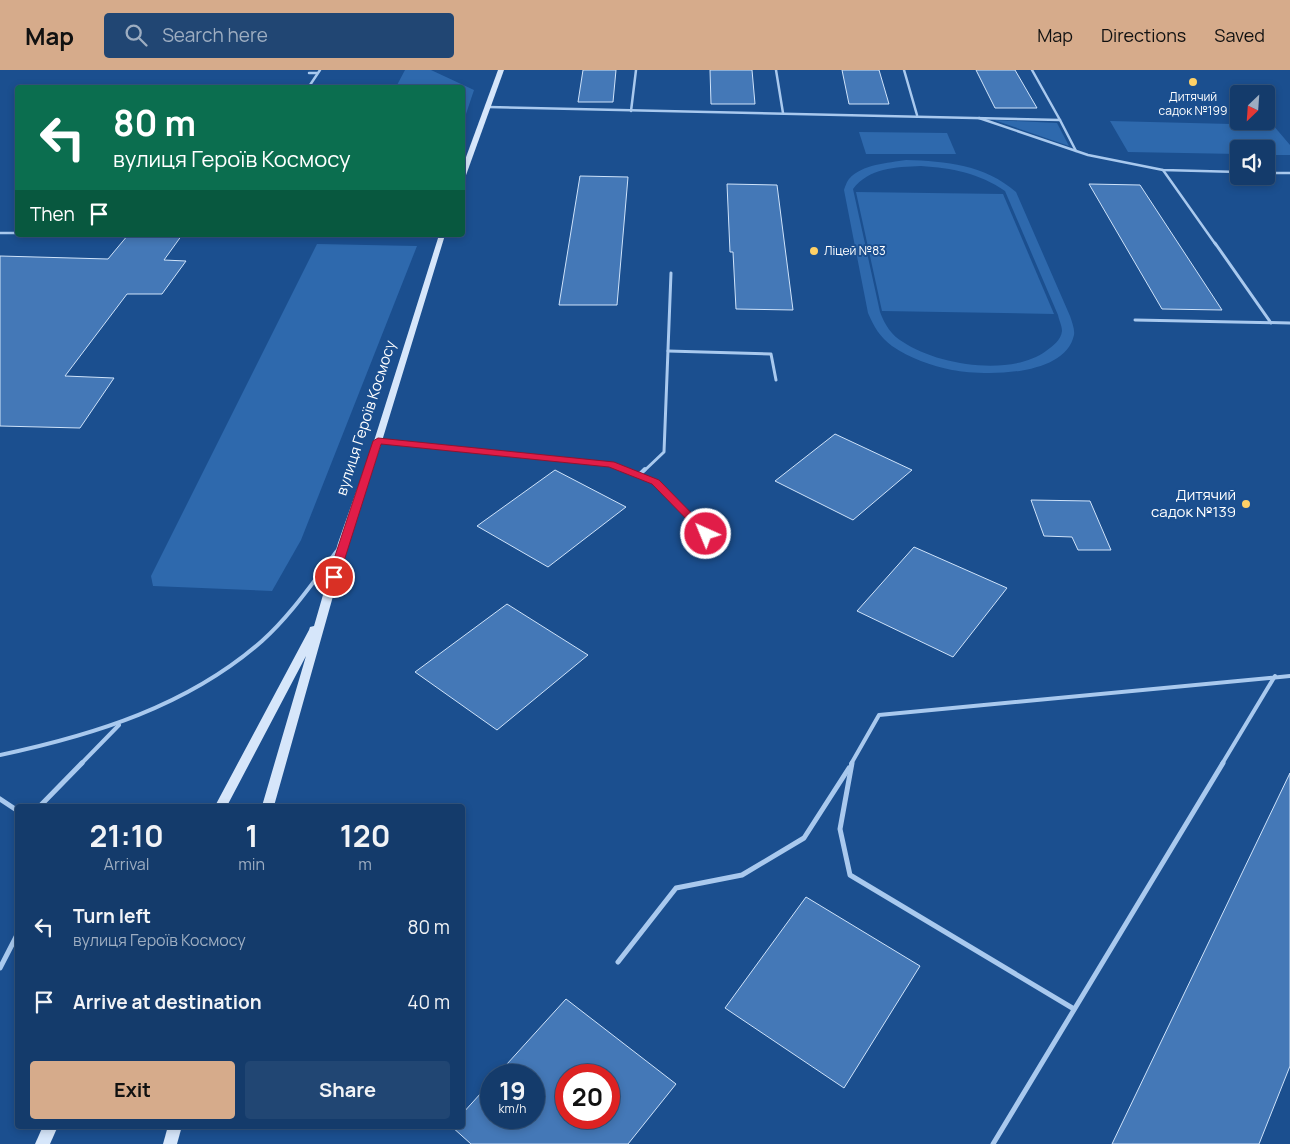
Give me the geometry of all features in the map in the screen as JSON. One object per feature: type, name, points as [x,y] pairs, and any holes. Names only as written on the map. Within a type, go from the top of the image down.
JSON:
[{"type":"main road","points":[[465,170],[501,70]]},
{"type":"main road","name":"вулиця Героїв Космосу","points":[[269,804],[343,543],[378,441],[441,237]]},
{"type":"main road","name":"вулиця Героїв Космосу","points":[[222,804],[324,611]]},
{"type":"main road","points":[[42,1144],[50,1129]]},
{"type":"main road","points":[[170,1144],[174,1129]]},
{"type":"lane","points":[[310,85],[320,70]]},
{"type":"lane","points":[[631,111],[636,70]]},
{"type":"lane","points":[[776,70],[783,113]]},
{"type":"lane","points":[[904,70],[917,115]]},
{"type":"lane","points":[[1032,70],[1076,151]]},
{"type":"lane","points":[[309,73],[317,73]]},
{"type":"lane","points":[[488,107],[917,115],[1060,120]]},
{"type":"lane","points":[[974,117],[1076,151],[1163,170],[1230,172]]},
{"type":"lane","points":[[1163,170],[1271,323]]},
{"type":"lane","points":[[1275,173],[1290,173]]},
{"type":"lane","points":[[0,233],[15,233]]},
{"type":"lane","points":[[639,475],[664,452],[672,273]]},
{"type":"lane","points":[[1135,320],[1290,323]]},
{"type":"lane","points":[[668,351],[771,354],[776,380]]},
{"type":"lane","points":[[378,441],[611,464],[656,482],[706,534]]},
{"type":"lane","points":[[0,755],[38,748],[121,723],[207,682],[251,652],[277,625],[343,543]]},
{"type":"lane","points":[[993,1144],[1275,676]]},
{"type":"lane","points":[[618,962],[676,888],[742,874],[804,838],[850,766],[879,715],[1290,676]]},
{"type":"lane","points":[[42,804],[121,723]]},
{"type":"lane","points":[[850,766],[840,829],[850,875],[1074,1009]]},
{"type":"lane","points":[[0,799],[15,808]]},
{"type":"lane","points":[[0,968],[15,939]]},
{"type":"shaded area","points":[[405,70],[431,70],[463,85],[397,85]]},
{"type":"shaded area","points":[[465,86],[474,90],[465,117]]},
{"type":"shaded area","points":[[994,120],[1057,123],[1069,146]]},
{"type":"shaded area","points":[[1110,121],[1230,124],[1230,130],[1275,130],[1275,127],[1290,145],[1290,155],[1275,155],[1275,140],[1230,140],[1230,154],[1128,152]]},
{"type":"shaded area","points":[[859,132],[947,133],[956,154],[866,154]]},
{"type":"shaded area","points":[[906,160],[950,163],[978,170],[1004,183],[1016,192],[1073,326],[1074,335],[1068,349],[1056,359],[1040,366],[1003,373],[966,372],[929,364],[913,358],[892,346],[881,335],[868,313],[844,190],[849,179],[861,170],[876,165]],"holes":[[[911,166],[965,172],[1005,191],[1061,325],[1060,337],[1046,351],[1031,359],[1014,364],[994,366],[954,362],[917,350],[899,339],[886,325],[880,312],[853,189],[859,182],[883,170]]]},
{"type":"shaded area","points":[[856,192],[1003,194],[1054,314],[882,311]]},
{"type":"shaded area","points":[[317,244],[417,246],[301,540],[272,591],[153,586],[151,576]]},
{"type":"building","points":[[583,70],[616,70],[613,102],[578,102]]},
{"type":"building","points":[[710,70],[752,70],[755,104],[711,104]]},
{"type":"building","points":[[842,70],[879,70],[889,104],[849,104]]},
{"type":"building","points":[[976,70],[1015,70],[1037,108],[995,108]]},
{"type":"building","points":[[580,176],[628,177],[617,305],[559,305]]},
{"type":"building","points":[[727,184],[777,185],[793,310],[736,309],[733,252],[730,252]]},
{"type":"building","points":[[1089,184],[1140,185],[1222,310],[1162,309]]},
{"type":"building","points":[[126,237],[181,237],[164,260],[186,261],[162,294],[127,294],[65,376],[114,378],[80,428],[0,426],[0,256],[108,259]]},
{"type":"building","points":[[835,434],[912,470],[853,520],[775,481]]},
{"type":"building","points":[[555,470],[626,507],[548,567],[477,526]]},
{"type":"building","points":[[1031,500],[1090,501],[1111,550],[1078,550],[1072,537],[1044,536]]},
{"type":"building","points":[[914,547],[1007,588],[953,657],[857,611]]},
{"type":"building","points":[[507,604],[588,655],[497,730],[415,672]]},
{"type":"building","points":[[1290,773],[1290,1066],[1259,1144],[1112,1144]]},
{"type":"building","points":[[806,897],[920,966],[844,1088],[725,1008]]},
{"type":"building","points":[[566,999],[676,1084],[628,1144],[471,1144],[454,1129],[465,1129],[465,1111],[480,1094],[480,1129],[545,1129],[545,1064],[507,1064]]},
{"type":"place","name":"Дитячий садок №199","points":[[1193,82]]},
{"type":"place","name":"Ліцей №83","points":[[814,251]]},
{"type":"place","name":"Дитячий садок №139","points":[[1246,504]]},
{"type":"route","points":[[334,577],[343,543],[378,441],[611,464],[656,482],[706,534]]}]
